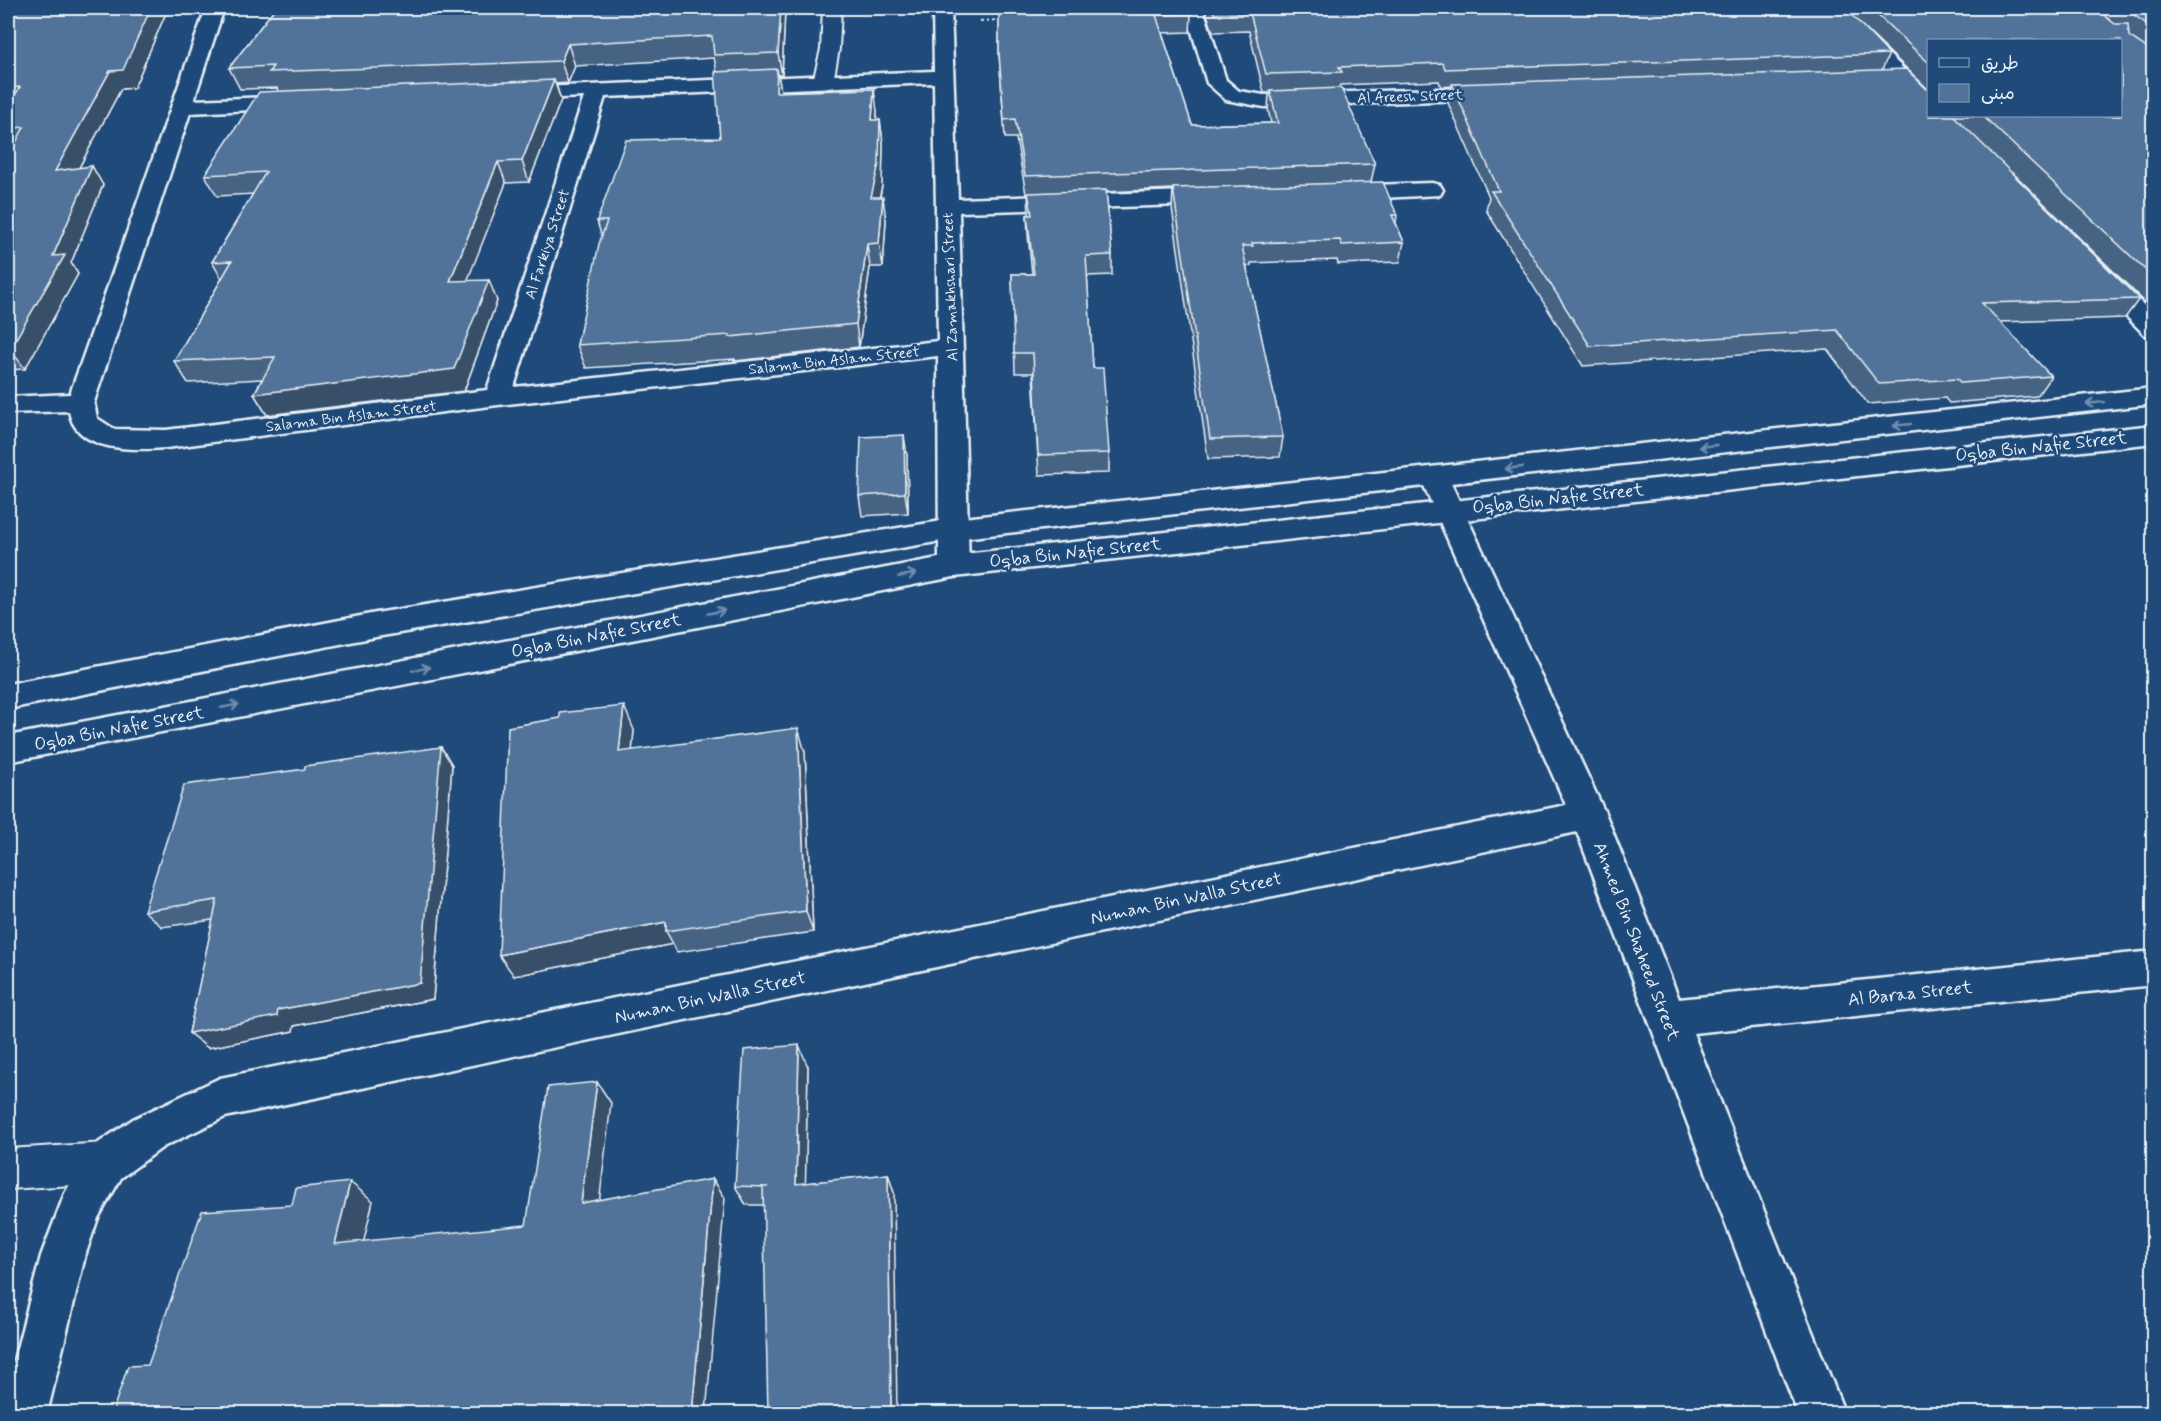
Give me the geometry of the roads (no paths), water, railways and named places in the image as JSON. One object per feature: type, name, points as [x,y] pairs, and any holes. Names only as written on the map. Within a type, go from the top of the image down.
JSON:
[{"type":"street","points":[[8,405],[81,402],[215,8]]},
{"type":"street","name":"Al Areesh Street","points":[[1194,8],[1217,83],[1233,96],[1264,102],[1513,93]]},
{"type":"street","points":[[1832,8],[1927,102]]},
{"type":"street","name":"Al Zamakhshari Street","points":[[942,15],[954,566]]},
{"type":"street","points":[[501,94],[944,77]]},
{"type":"street","points":[[1880,80],[1903,79]]},
{"type":"street","name":"Al Farkiya Street","points":[[498,397],[596,91]]},
{"type":"street","points":[[180,107],[311,102]]},
{"type":"street","points":[[1325,194],[1432,190]]},
{"type":"street","points":[[947,206],[1241,196]]},
{"type":"street","points":[[2087,263],[2154,330]]},
{"type":"street","name":"Salama Bin Aslam Street","points":[[81,402],[85,421],[101,434],[130,441],[166,439],[498,397],[951,347]]},
{"type":"street","name":"Oqba Bin Nafie Street","points":[[8,749],[954,566],[1441,493],[2154,396]]},
{"type":"street","name":"Oqba Bin Nafie Street","points":[[8,697],[376,625],[954,529],[1441,493],[2154,434]]},
{"type":"street","name":"Ahmed Bin Shaheed Street","points":[[1441,493],[1588,815],[1821,1413]]},
{"type":"street","name":"Numan Bin Walla Street","points":[[23,1413],[63,1256],[80,1208],[106,1163],[148,1133],[220,1098],[1588,815]]},
{"type":"street","name":"Al Baraa Street","points":[[1667,1018],[2154,968]]},
{"type":"lane","points":[[823,82],[830,49],[832,8]]},
{"type":"lane","points":[[8,1169],[106,1163]]}]
